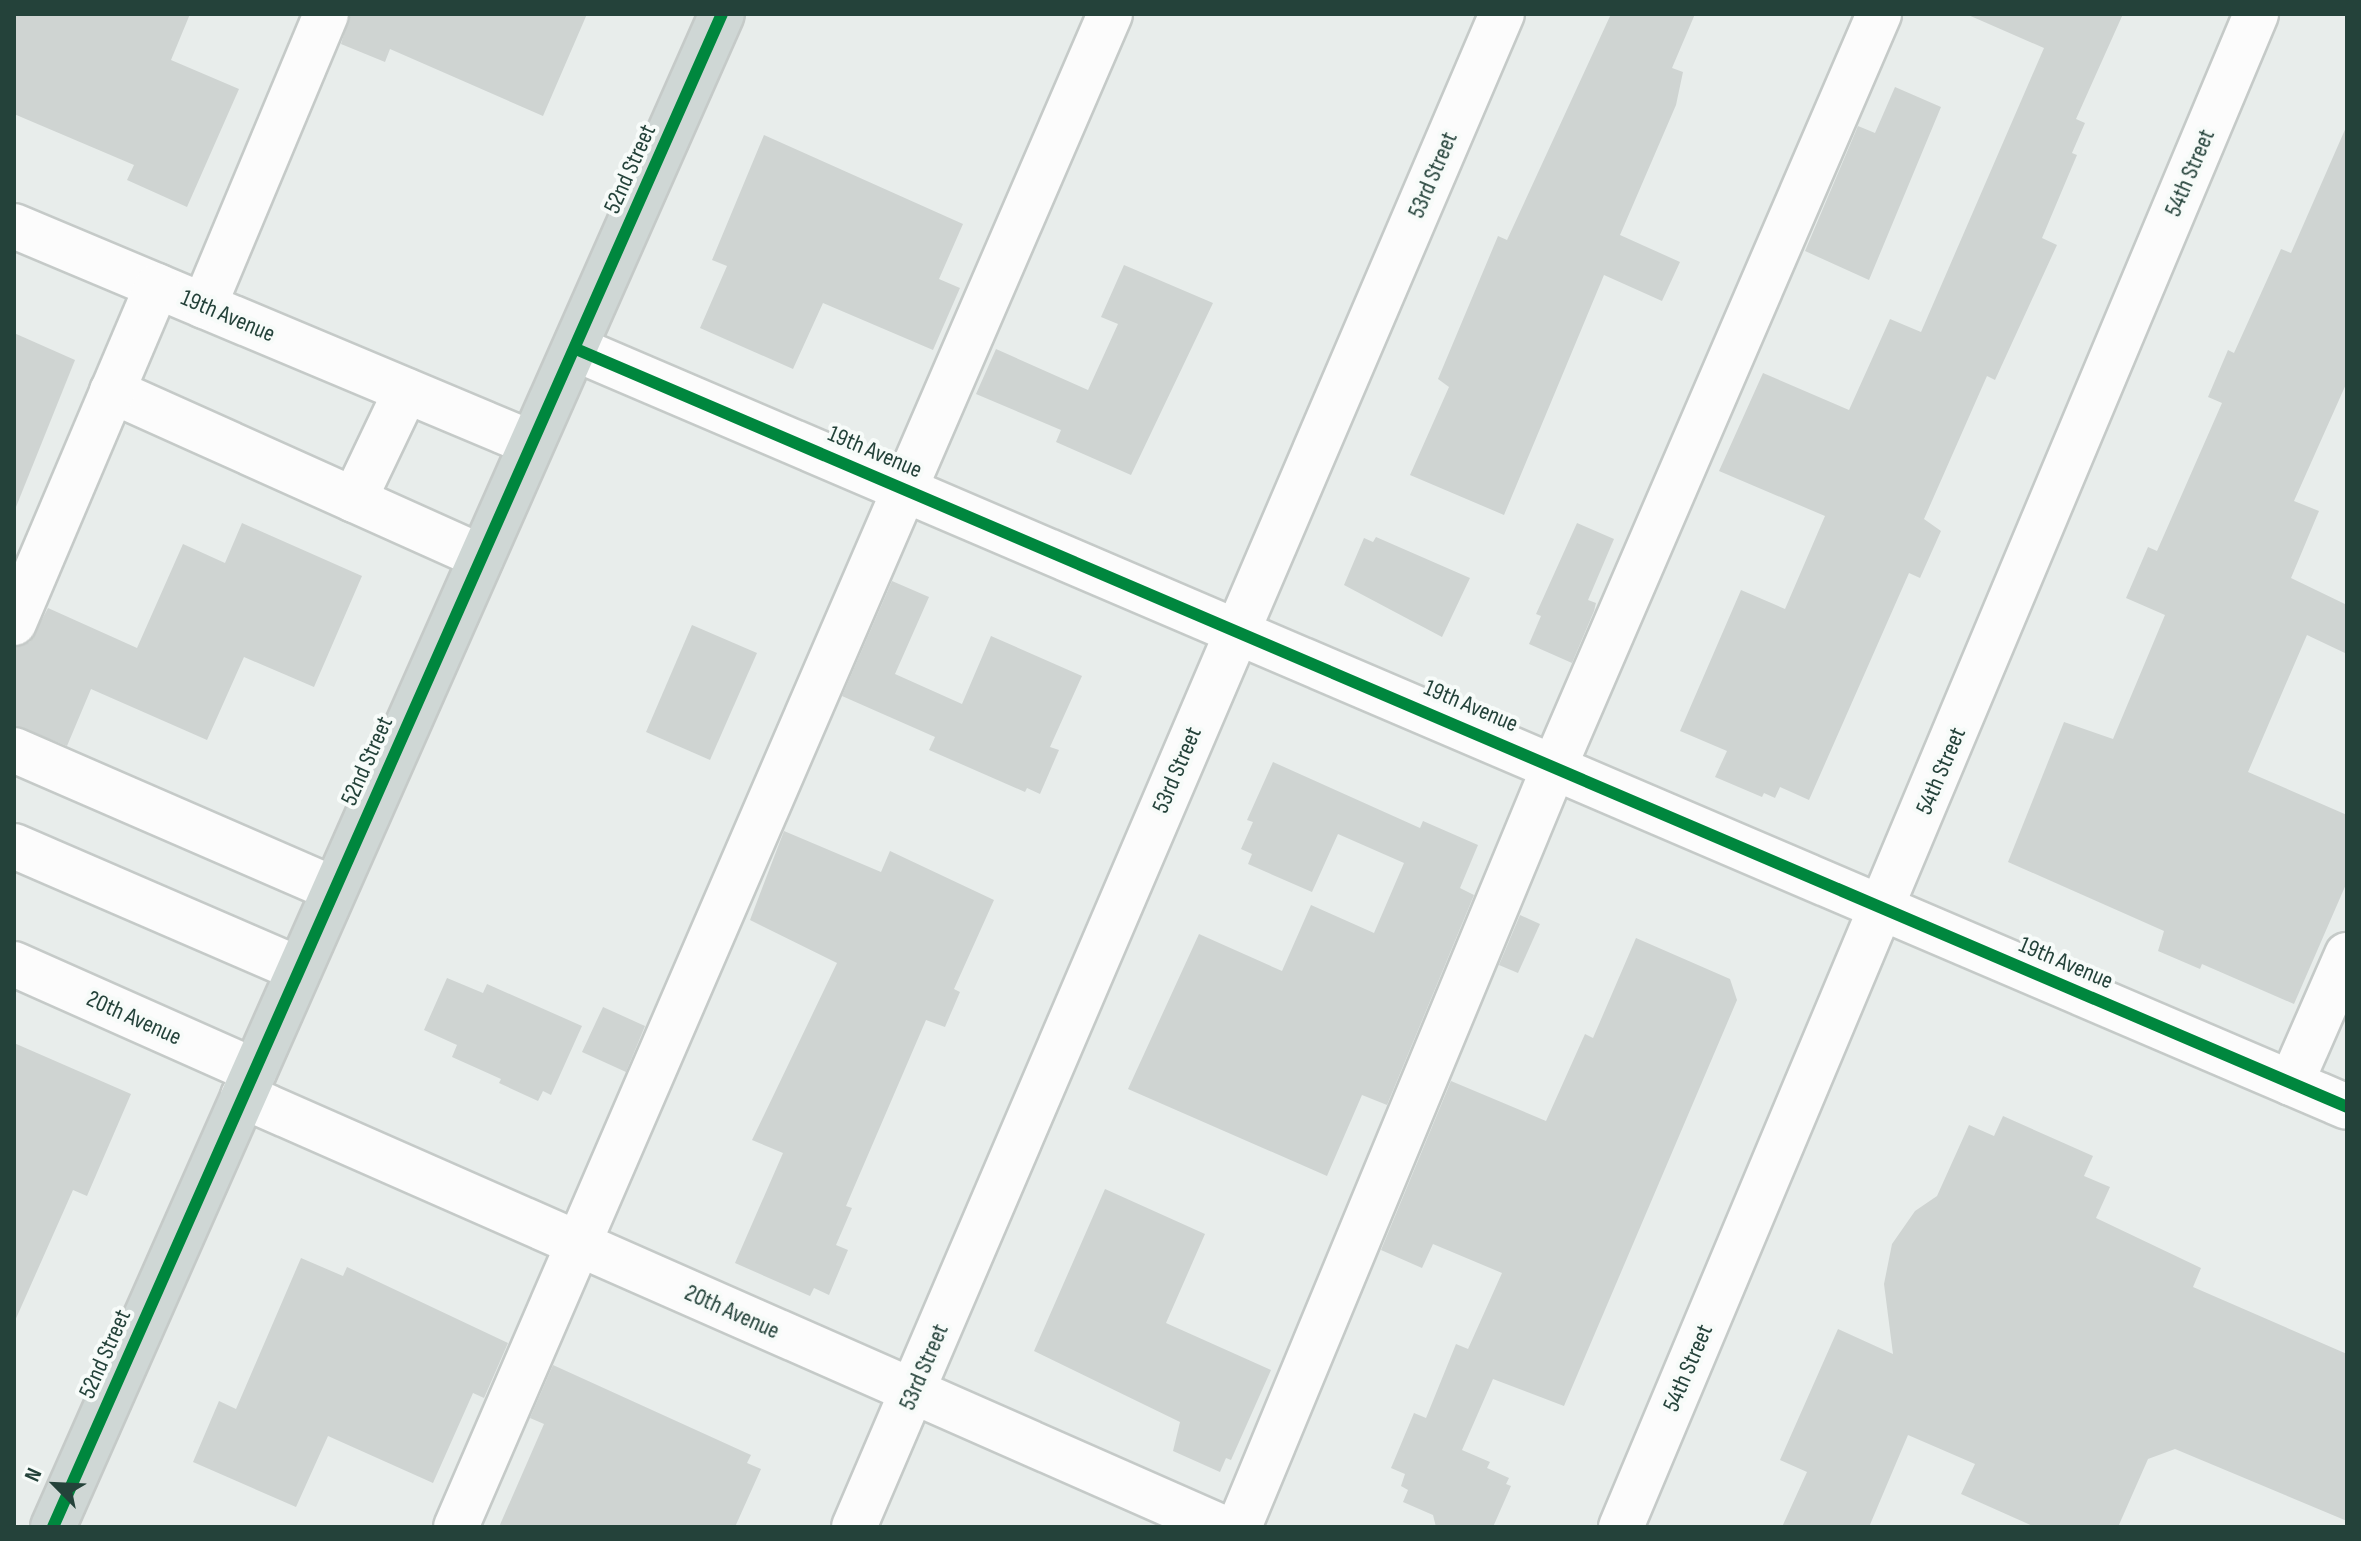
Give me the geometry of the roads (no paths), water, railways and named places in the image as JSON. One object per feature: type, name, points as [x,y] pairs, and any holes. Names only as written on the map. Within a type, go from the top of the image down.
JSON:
[{"type":"main road","name":"52nd Street","points":[[53,1527],[722,14]]},
{"type":"street","points":[[204,306],[326,14]]},
{"type":"street","points":[[456,1527],[907,490],[1110,14]]},
{"type":"street","name":"53rd Street","points":[[854,1527],[1502,14]]},
{"type":"street","points":[[1239,1527],[1555,765],[1879,14]]},
{"type":"street","name":"54th Street","points":[[1621,1527],[1883,909],[2256,14]]},
{"type":"street","name":"19th Avenue","points":[[14,226],[531,443]]},
{"type":"street","points":[[17,610],[157,286]]},
{"type":"street","name":"19th Avenue","points":[[576,349],[1555,765],[2347,1107]]},
{"type":"street","points":[[112,391],[481,557]]},
{"type":"street","points":[[354,500],[406,391]]},
{"type":"street","points":[[14,750],[334,889]]},
{"type":"street","points":[[14,846],[298,969]]},
{"type":"street","points":[[2291,1083],[2347,955]]},
{"type":"street","name":"20th Avenue","points":[[14,964],[248,1084],[580,1244],[1221,1527]]}]
